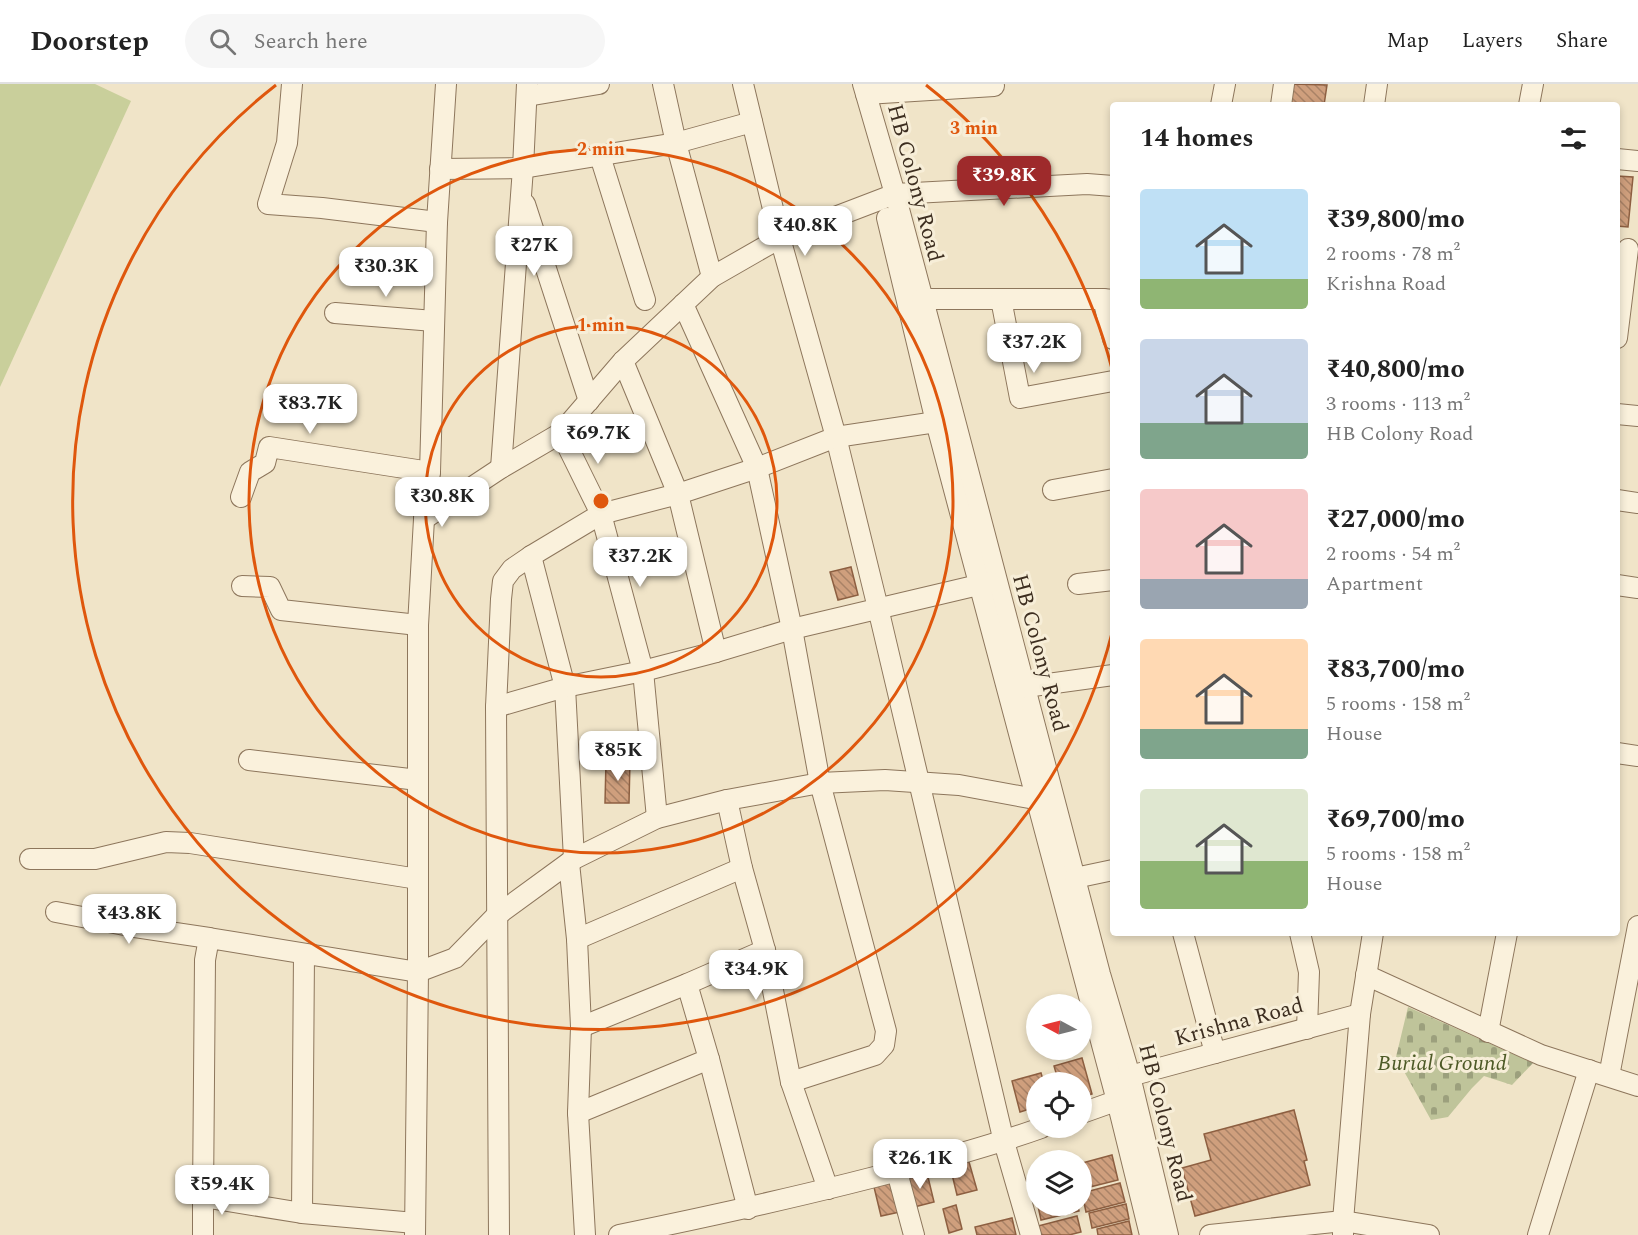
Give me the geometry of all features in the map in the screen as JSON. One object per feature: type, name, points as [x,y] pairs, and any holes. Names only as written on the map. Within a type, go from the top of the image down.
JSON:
[{"type":"street","points":[[292,84],[287,143],[268,204],[437,222]]},
{"type":"street","points":[[203,1197],[415,1229],[418,625],[424,519],[430,472],[437,222],[446,84]]},
{"type":"street","points":[[501,468],[527,90],[599,84]]},
{"type":"street","points":[[663,84],[676,143],[712,277]]},
{"type":"street","points":[[743,84],[780,238],[836,437],[879,608],[1004,1142],[1031,1235]]},
{"type":"street","points":[[1222,102],[1225,84]]},
{"type":"street","points":[[1281,102],[1284,84]]},
{"type":"street","points":[[1374,102],[1377,84]]},
{"type":"street","points":[[1530,102],[1533,84]]},
{"type":"street","points":[[496,706],[565,687],[643,671],[792,629],[988,583],[936,422],[889,197],[860,87],[994,86]]},
{"type":"street","points":[[440,169],[523,168],[676,143],[752,122]]},
{"type":"street","points":[[600,156],[645,300]]},
{"type":"street","points":[[1620,159],[1638,161]]},
{"type":"street","points":[[424,519],[501,468],[561,433],[622,361],[712,277],[780,238],[889,197],[1087,184],[1110,186]]},
{"type":"street","points":[[521,193],[589,401]]},
{"type":"street","name":"HB Colony Road","points":[[889,197],[922,299],[952,409],[988,583],[1015,688],[1075,878],[1127,1090],[1168,1235]]},
{"type":"street","points":[[1620,314],[1628,249]]},
{"type":"street","points":[[922,299],[1108,300],[1110,316]]},
{"type":"street","points":[[1001,299],[1020,398],[1110,382]]},
{"type":"street","points":[[683,303],[757,468],[792,629],[820,783],[886,1031],[884,1045],[875,1055],[791,1082]]},
{"type":"street","points":[[335,313],[434,321]]},
{"type":"street","points":[[622,361],[678,494],[716,652]]},
{"type":"street","points":[[1620,414],[1638,416]]},
{"type":"street","points":[[499,1235],[496,706],[503,581],[512,568],[601,514],[678,494],[757,468],[836,437],[936,422]]},
{"type":"street","points":[[561,433],[601,514],[643,671],[657,818]]},
{"type":"street","points":[[241,497],[250,472],[265,463],[269,447],[430,472]]},
{"type":"street","points":[[1053,490],[1110,480]]},
{"type":"street","points":[[1620,500],[1638,503]]},
{"type":"street","points":[[531,556],[565,687],[581,1027],[578,1113],[585,1235]]},
{"type":"street","points":[[1078,584],[1110,580]]},
{"type":"street","points":[[1620,585],[1638,588]]},
{"type":"street","points":[[242,586],[270,587],[281,610],[418,625]]},
{"type":"street","points":[[1110,675],[1015,688],[1035,799],[1127,1090],[1150,1235]]},
{"type":"street","points":[[1620,753],[1638,756]]},
{"type":"street","points":[[249,760],[418,780]]},
{"type":"street","points":[[56,912],[135,927],[418,972],[455,958],[496,916],[572,861],[657,818],[727,800],[820,783],[885,780],[920,782],[959,785],[1035,799]]},
{"type":"street","points":[[727,800],[742,868],[765,950],[791,1082],[828,1190]]},
{"type":"street","points":[[30,859],[95,860],[166,842],[190,843],[418,879]]},
{"type":"street","points":[[577,939],[742,868]]},
{"type":"street","points":[[1075,878],[1110,871]]},
{"type":"street","points":[[1609,1076],[1638,926]]},
{"type":"street","points":[[1185,936],[1215,1053]]},
{"type":"street","points":[[1301,936],[1309,972],[1307,1029]]},
{"type":"street","points":[[1343,1228],[1360,1014],[1372,936]]},
{"type":"street","points":[[1488,1032],[1506,936]]},
{"type":"street","points":[[203,1235],[206,960],[209,938]]},
{"type":"street","points":[[581,1027],[765,950]]},
{"type":"street","points":[[302,1213],[304,954]]},
{"type":"street","points":[[1366,975],[1541,1055],[1638,1086]]},
{"type":"street","points":[[687,984],[748,1209]]},
{"type":"street","name":"Krishna Road","points":[[1092,1108],[1127,1090],[1215,1053],[1360,1014]]},
{"type":"street","points":[[578,1113],[709,1059]]},
{"type":"street","points":[[1538,1235],[1589,1071]]},
{"type":"street","points":[[619,1235],[828,1190],[1004,1142],[1026,1134]]},
{"type":"street","points":[[897,1172],[914,1235]]},
{"type":"street","points":[[1210,1235],[1343,1228],[1429,1235]]},
{"type":"green space","points":[[0,84],[95,84],[131,101],[0,387]]},
{"type":"green space","name":"Burial Ground","points":[[1408,1007],[1533,1063],[1512,1085],[1484,1076],[1448,1117],[1431,1120],[1396,1057]]},
{"type":"building","points":[[1292,84],[1327,85],[1324,102],[1289,102]]},
{"type":"building","points":[[1620,176],[1633,177],[1628,227],[1620,226]]},
{"type":"building","points":[[851,567],[858,595],[838,600],[830,572]]},
{"type":"building","points":[[606,761],[630,761],[629,803],[605,803]]},
{"type":"building","points":[[1083,1060],[1086,1072],[1056,1072],[1054,1066]]},
{"type":"building","points":[[1026,1077],[1026,1110],[1020,1112],[1012,1081]]},
{"type":"building","points":[[1294,1110],[1307,1160],[1304,1161],[1310,1185],[1195,1216],[1182,1168],[1211,1160],[1204,1134]]},
{"type":"building","points":[[1112,1155],[1118,1180],[1092,1186],[1092,1160]]},
{"type":"building","points":[[969,1162],[977,1190],[957,1195],[950,1166]]},
{"type":"building","points":[[927,1173],[934,1202],[914,1207],[907,1178]]},
{"type":"building","points":[[892,1182],[900,1212],[881,1216],[874,1187]]},
{"type":"building","points":[[1120,1183],[1125,1202],[1092,1210],[1092,1190]]},
{"type":"building","points":[[1126,1204],[1129,1219],[1092,1228],[1090,1216],[1092,1216],[1092,1212]]},
{"type":"building","points":[[956,1205],[962,1229],[949,1233],[943,1209]]},
{"type":"building","points":[[1040,1216],[1058,1216],[1041,1220]]},
{"type":"building","points":[[1077,1216],[1081,1232],[1069,1235],[1040,1235],[1038,1226]]},
{"type":"building","points":[[1012,1218],[1016,1235],[977,1235],[975,1227]]},
{"type":"building","points":[[1129,1221],[1132,1235],[1098,1235],[1097,1229]]}]
